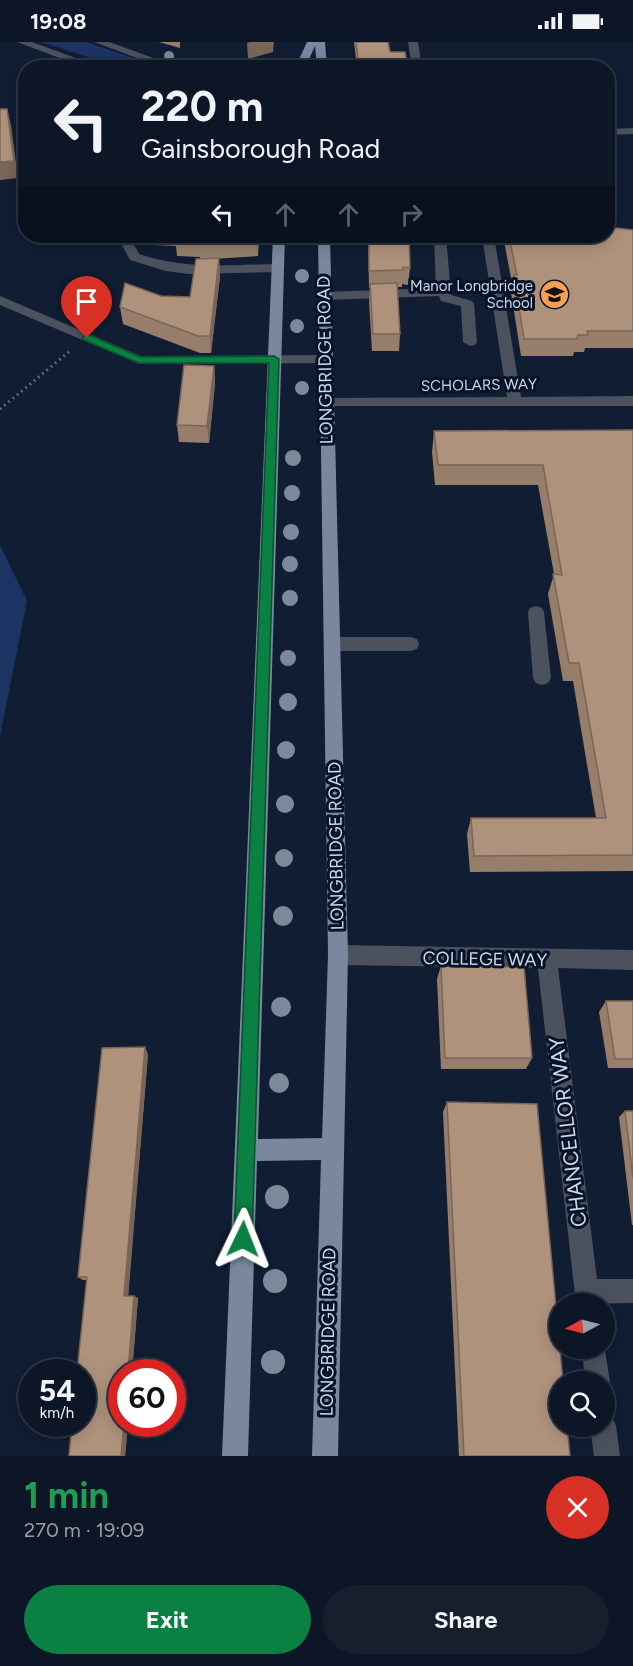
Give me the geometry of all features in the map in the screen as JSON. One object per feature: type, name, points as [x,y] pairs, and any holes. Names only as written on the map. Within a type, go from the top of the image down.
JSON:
[{"type":"main road","points":[[303,60],[312,42]]},
{"type":"main road","points":[[320,42],[321,60]]},
{"type":"main road","points":[[235,1456],[279,243]]},
{"type":"main road","name":"LONGBRIDGE ROAD","points":[[324,243],[338,955],[325,1456]]},
{"type":"main road","points":[[246,1150],[333,1149]]},
{"type":"street","points":[[22,42],[75,60]]},
{"type":"street","points":[[99,42],[152,60]]},
{"type":"street","points":[[413,42],[416,60]]},
{"type":"street","points":[[615,132],[633,131]]},
{"type":"street","points":[[127,243],[134,257],[166,267],[188,270],[277,268]]},
{"type":"street","points":[[440,243],[443,291],[446,298],[466,304],[470,342]]},
{"type":"street","points":[[489,243],[515,401]]},
{"type":"street","points":[[324,296],[443,291]]},
{"type":"street","points":[[0,300],[139,360],[325,359]]},
{"type":"street","name":"SCHOLARS WAY","points":[[326,402],[633,401]]},
{"type":"street","points":[[536,612],[542,678]]},
{"type":"street","points":[[332,644],[411,644]]},
{"type":"street","name":"COLLEGE WAY","points":[[338,955],[633,960]]},
{"type":"street","name":"CHANCELLOR WAY","points":[[547,960],[588,1293]]},
{"type":"street","points":[[615,1294],[633,1292]]},
{"type":"street","points":[[604,1437],[607,1456]]},
{"type":"path","points":[[0,409],[87,338]]},
{"type":"shaded area","points":[[41,42],[86,42],[139,60],[97,60]]},
{"type":"shaded area","points":[[0,545],[27,601],[0,736]]},
{"type":"building","points":[[356,42],[388,42],[390,52],[405,52],[406,60],[358,60]]},
{"type":"building","points":[[0,109],[7,109],[14,161],[0,162]]},
{"type":"building","points":[[615,228],[633,230],[633,331],[587,331],[588,335],[578,335],[577,339],[524,339],[514,275],[517,275],[510,243],[615,243]]},
{"type":"building","points":[[369,243],[409,243],[410,268],[369,271]]},
{"type":"building","points":[[219,258],[210,336],[198,336],[120,307],[125,283],[161,296],[190,297],[196,259]]},
{"type":"building","points":[[397,283],[400,334],[373,334],[370,284]]},
{"type":"building","points":[[184,365],[214,366],[207,426],[177,425]]},
{"type":"building","points":[[633,430],[633,855],[474,856],[471,818],[606,818],[579,663],[569,663],[553,574],[562,575],[543,465],[438,465],[434,431]]},
{"type":"building","points":[[441,966],[524,967],[532,1058],[445,1058]]},
{"type":"building","points":[[606,1001],[633,1001],[633,1059],[615,1059]]},
{"type":"building","points":[[145,1047],[124,1296],[134,1296],[129,1359],[108,1359],[108,1437],[123,1437],[121,1456],[69,1456],[71,1437],[96,1437],[96,1359],[78,1359],[87,1277],[78,1277],[102,1048]]},
{"type":"building","points":[[447,1102],[537,1104],[555,1293],[549,1293],[549,1359],[561,1359],[562,1371],[549,1371],[549,1437],[568,1437],[570,1456],[464,1456]]},
{"type":"building","points":[[625,1111],[633,1111],[633,1178]]},
{"type":"place","name":"Manor Longbridge School","points":[[554,295]]},
{"type":"route","points":[[87,338],[139,360],[274,359],[243,1239]]}]
